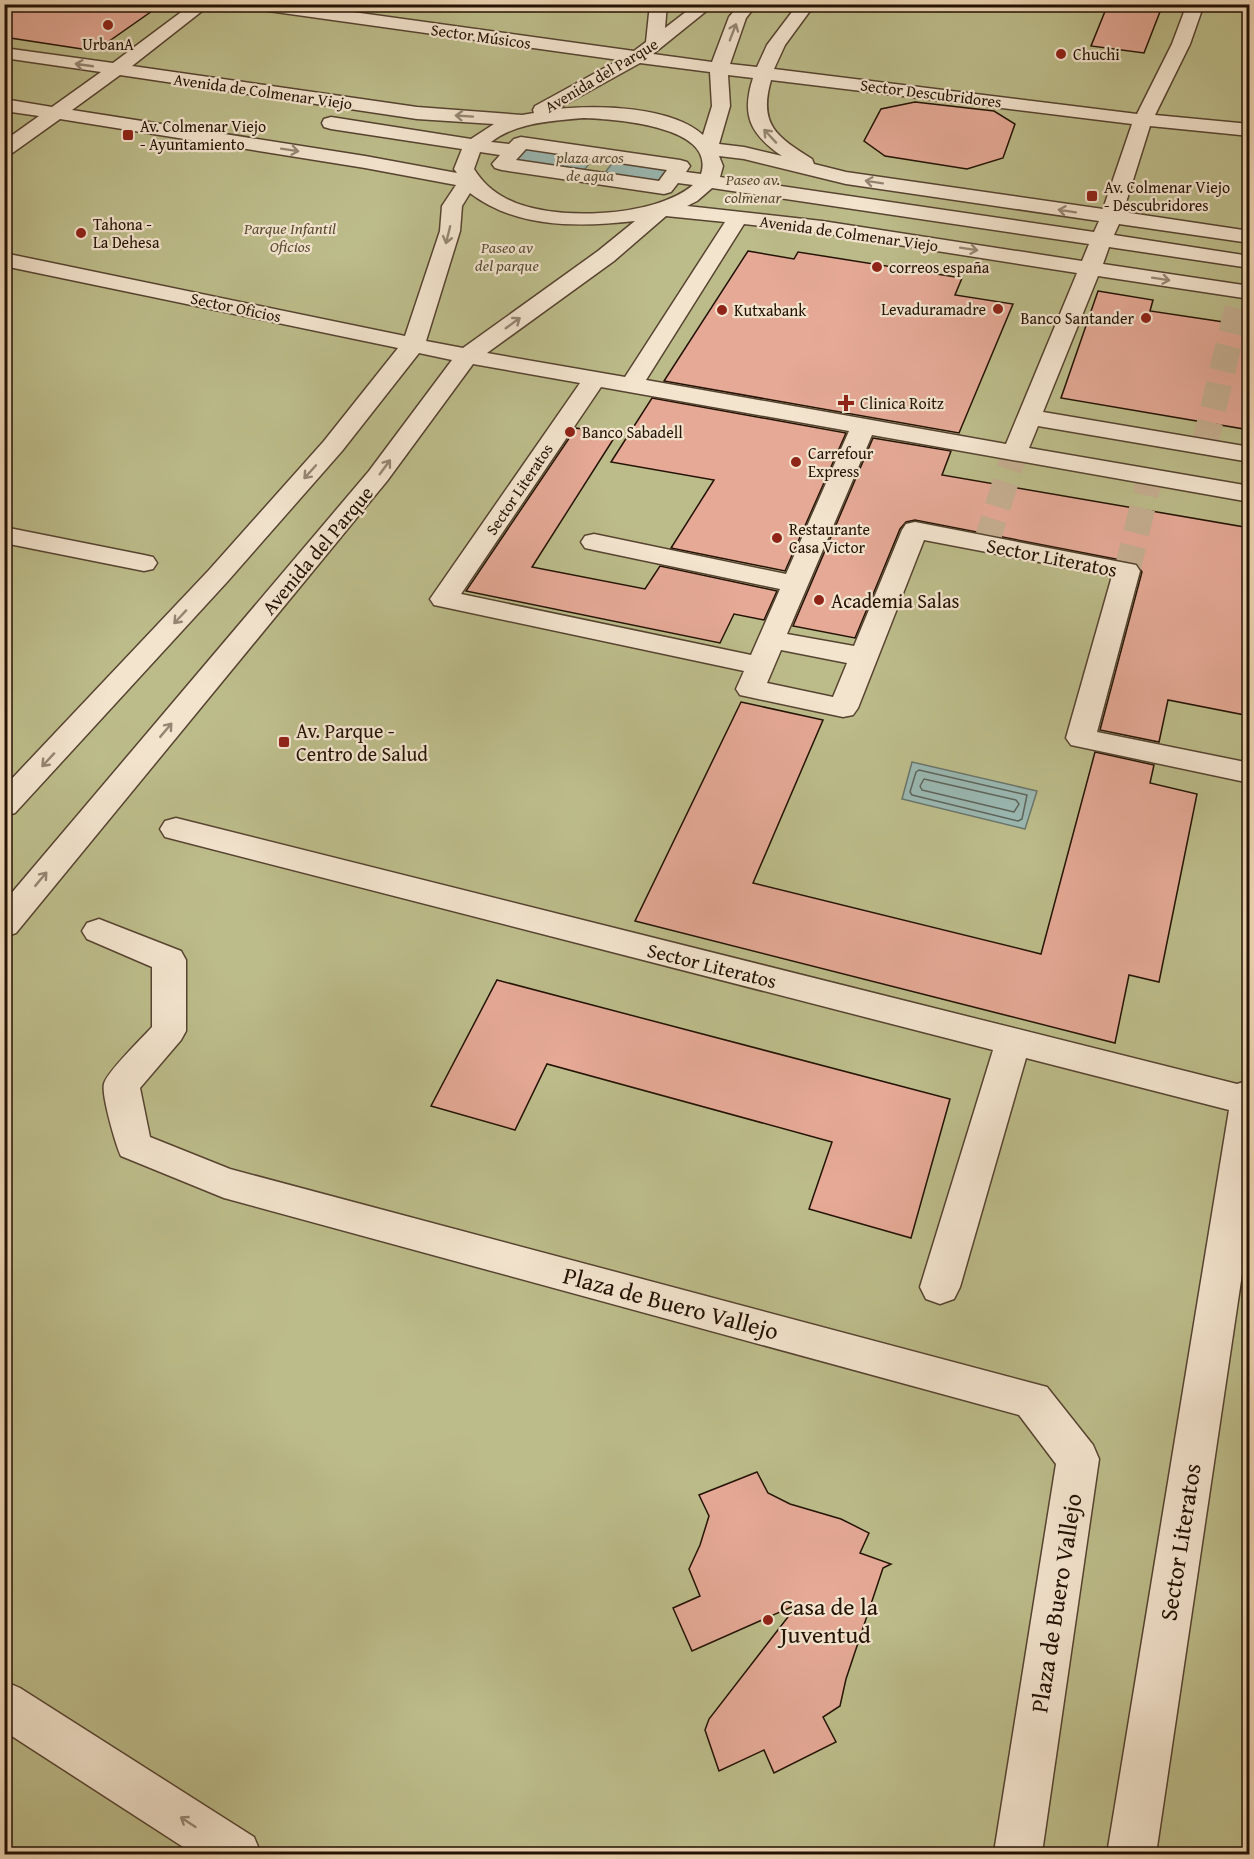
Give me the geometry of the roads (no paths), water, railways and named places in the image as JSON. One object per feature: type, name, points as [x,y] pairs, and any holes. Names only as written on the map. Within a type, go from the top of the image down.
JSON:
[{"type":"street","points":[[4,150],[93,87],[203,4]]},
{"type":"street","name":"Sector Músicos","points":[[254,4],[719,68]]},
{"type":"street","points":[[654,45],[659,4]]},
{"type":"street","name":"Avenida del Parque","points":[[523,120],[637,57],[707,4]]},
{"type":"street","points":[[708,149],[721,106],[719,68],[738,17],[749,4]]},
{"type":"street","points":[[807,4],[776,45],[764,73],[755,106],[760,125],[781,147],[817,171]]},
{"type":"street","points":[[1016,452],[1111,217],[1143,120],[1181,44],[1196,4]]},
{"type":"street","name":"Avenida de Colmenar Viejo","points":[[4,53],[417,113],[523,120]]},
{"type":"street","name":"Sector Descubridores","points":[[719,68],[1143,120],[1247,124]]},
{"type":"street","points":[[71,84],[116,91]]},
{"type":"street","points":[[4,105],[366,162],[468,181],[500,204],[544,216],[590,220],[629,217],[661,209],[690,197],[708,181],[714,165],[708,149],[687,132],[660,121],[623,114],[583,112],[523,120],[492,132],[474,145],[464,169],[468,181]]},
{"type":"street","name":"Avenida de Colmenar Viejo","points":[[312,121],[513,151],[502,164],[664,188],[672,176],[1250,262]]},
{"type":"street","points":[[708,149],[744,153],[846,178],[1250,237]]},
{"type":"street","points":[[4,806],[218,576],[318,463],[414,344],[450,231],[452,206],[468,181]]},
{"type":"street","name":"Avenida de Colmenar Viejo","points":[[661,209],[822,227],[1250,293]]},
{"type":"street","name":"Avenida del Parque","points":[[4,925],[378,476],[467,356],[606,256],[661,209]]},
{"type":"street","points":[[631,385],[738,218]]},
{"type":"street","name":"Sector Oficios","points":[[4,259],[467,356]]},
{"type":"street","points":[[467,356],[1250,494]]},
{"type":"street","name":"Sector Literatos","points":[[595,378],[444,599],[759,665]]},
{"type":"street","points":[[1029,417],[1250,455]]},
{"type":"street","name":"Sector Literatos","points":[[864,425],[750,689],[843,708],[915,530],[1127,571],[1082,738],[1250,773]]},
{"type":"street","points":[[1194,484],[1203,447]]},
{"type":"street","points":[[4,535],[144,563]]},
{"type":"street","points":[[594,542],[795,584]]},
{"type":"street","points":[[771,640],[864,657]]},
{"type":"street","name":"Sector Literatos","points":[[176,830],[1013,1042],[1249,1097],[1239,1233],[1132,1854]]},
{"type":"street","name":"Plaza de Buero Vallejo","points":[[99,931],[169,960],[169,1031],[121,1085],[134,1146],[224,1183],[1032,1400],[1078,1459],[1019,1846]]},
{"type":"street","points":[[940,1287],[1013,1042]]},
{"type":"street","points":[[4,1704],[237,1854]]},
{"type":"water","points":[[525,148],[594,157],[583,172],[514,162]]},
{"type":"water","points":[[614,161],[668,169],[657,183],[603,175]]},
{"type":"water","points":[[912,762],[1037,791],[1025,829],[902,799]]},
{"type":"tunnel","points":[[1240,298],[1241,292]]},
{"type":"tunnel","points":[[1204,447],[1240,297]]},
{"type":"tunnel","points":[[986,544],[1015,452]]},
{"type":"tunnel","points":[[1127,571],[1150,476]]},
{"type":"place","name":"UrbanA","points":[[108,25]]},
{"type":"place","name":"Chuchi","points":[[1061,54]]},
{"type":"place","name":"Av. Colmenar Viejo - Ayuntamiento","points":[[128,135]]},
{"type":"place","name":"Av. Colmenar Viejo - Descubridores","points":[[1092,196]]},
{"type":"place","name":"Tahona - La Dehesa","points":[[81,233]]},
{"type":"place","name":"correos españa","points":[[877,267]]},
{"type":"place","name":"Levaduramadre","points":[[998,309]]},
{"type":"place","name":"Kutxabank","points":[[722,310]]},
{"type":"place","name":"Banco Santander","points":[[1146,318]]},
{"type":"place","name":"Clinica Roitz","points":[[846,403]]},
{"type":"place","name":"Banco Sabadell","points":[[570,432]]},
{"type":"place","name":"Carrefour Express","points":[[796,462]]},
{"type":"place","name":"Restaurante Casa Victor","points":[[777,538]]},
{"type":"place","name":"Academia Salas","points":[[819,600]]},
{"type":"place","name":"Av. Parque - Centro de Salud","points":[[284,742]]},
{"type":"place","name":"Casa de la Juventud","points":[[768,1620]]},
{"type":"park label","name":"plaza arcos de agua","points":[[590,166]]},
{"type":"park label","name":"Paseo av. colmenar","points":[[753,188]]},
{"type":"park label","name":"Parque Infantil Oficios","points":[[290,237]]},
{"type":"park label","name":"Paseo av del parque","points":[[507,256]]}]
